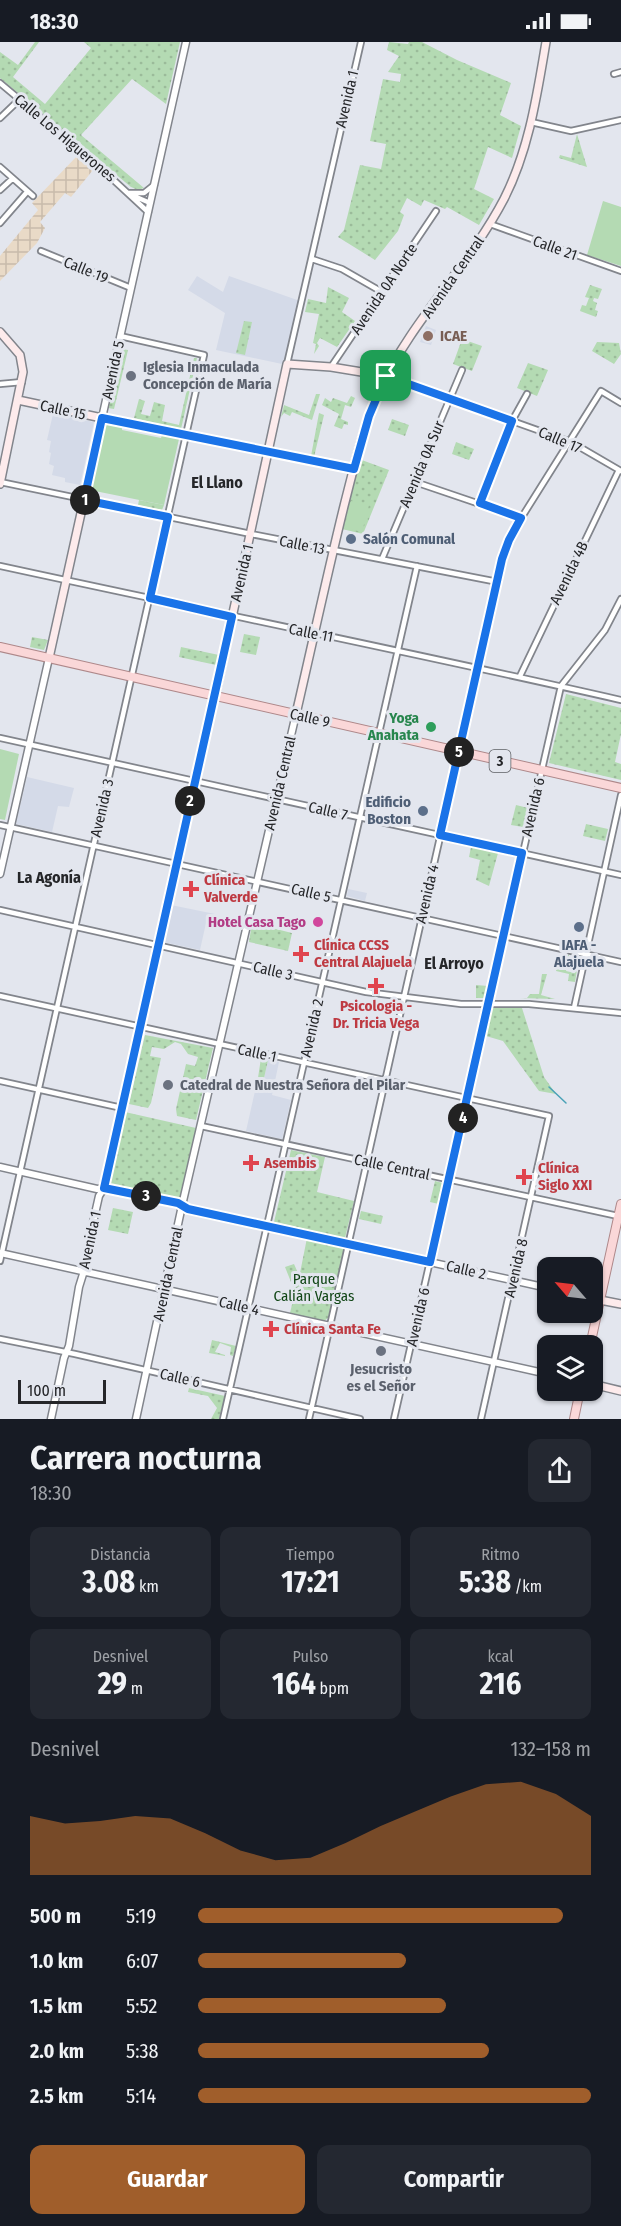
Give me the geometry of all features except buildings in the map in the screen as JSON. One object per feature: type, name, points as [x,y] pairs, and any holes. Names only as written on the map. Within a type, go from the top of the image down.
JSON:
[{"type":"main road","name":"Avenida Central","points":[[296,714],[333,551],[369,416],[386,376],[490,224],[514,178],[531,123],[546,42]]},
{"type":"main road","points":[[0,332],[17,350],[22,363],[22,382],[0,483]]},
{"type":"main road","name":"Calle 17","points":[[288,364],[331,367],[386,376]]},
{"type":"main road","name":"Avenida 1","points":[[214,696],[288,364]]},
{"type":"main road","name":"Calle 15","points":[[18,400],[102,418]]},
{"type":"main road","name":"Avenida 5","points":[[49,658],[102,418]]},
{"type":"main road","name":"Calle 9","points":[[0,647],[621,788]]},
{"type":"main road","points":[[603,1273],[621,1203]]},
{"type":"main road","points":[[603,1300],[621,1304]]},
{"type":"main road","points":[[603,1387],[621,1391]]},
{"type":"main road","points":[[574,1419],[578,1401]]},
{"type":"street","name":"Avenida 5","points":[[102,418],[186,42]]},
{"type":"street","name":"Avenida 1","points":[[288,364],[361,42]]},
{"type":"street","points":[[614,74],[621,72]]},
{"type":"street","name":"Calle Los Higuerones","points":[[0,83],[129,193],[148,212]]},
{"type":"street","points":[[0,118],[20,99]]},
{"type":"street","points":[[531,123],[572,131],[621,120]]},
{"type":"street","points":[[0,167],[33,196]]},
{"type":"street","points":[[0,190],[12,179]]},
{"type":"street","name":"Calle Los Higuerones","points":[[129,193],[144,193],[154,185]]},
{"type":"street","points":[[0,223],[27,192]]},
{"type":"street","name":"Calle Los Higuerones","points":[[129,193],[150,203]]},
{"type":"street","name":"Avenida 0A Norte","points":[[331,367],[436,211]]},
{"type":"street","name":"Calle 21","points":[[490,224],[621,271]]},
{"type":"street","name":"Calle 19","points":[[41,251],[131,288]]},
{"type":"street","points":[[312,259],[342,269],[382,292]]},
{"type":"street","name":"Avenida 3","points":[[0,1256],[204,355],[120,336]]},
{"type":"street","name":"Avenida 0A Sur","points":[[382,559],[462,370]]},
{"type":"street","name":"Calle 17","points":[[386,376],[571,442],[620,471]]},
{"type":"street","points":[[0,384],[22,382]]},
{"type":"street","name":"Avenida 4","points":[[309,1419],[506,546],[521,518],[601,391],[621,403]]},
{"type":"street","points":[[480,503],[512,421],[527,394]]},
{"type":"street","name":"Calle 15","points":[[102,418],[354,469]]},
{"type":"street","name":"Avenida 4B","points":[[520,676],[620,471]]},
{"type":"street","points":[[415,482],[521,518]]},
{"type":"street","name":"Calle 13","points":[[0,483],[498,582]]},
{"type":"street","name":"Calle 11","points":[[0,566],[232,617],[520,676],[621,700]]},
{"type":"street","name":"Avenida 2","points":[[223,1419],[417,566]]},
{"type":"street","name":"Avenida 6","points":[[394,1419],[561,686],[604,630],[621,599]]},
{"type":"street","name":"Avenida 5","points":[[0,874],[49,658]]},
{"type":"street","name":"Avenida 1","points":[[51,1419],[73,1329],[92,1226],[99,1196],[104,1188],[214,696]]},
{"type":"street","name":"Avenida Central","points":[[135,1419],[296,714]]},
{"type":"street","name":"Calle 7","points":[[0,738],[621,875]]},
{"type":"street","points":[[574,1008],[621,795]]},
{"type":"street","name":"Calle 5","points":[[0,825],[621,962]]},
{"type":"street","name":"Calle 3","points":[[0,910],[322,983],[404,997],[461,1004],[530,1004],[621,1013]]},
{"type":"street","name":"Calle 1","points":[[0,996],[549,1116]]},
{"type":"street","points":[[0,1081],[122,1108]]},
{"type":"street","name":"Avenida 8","points":[[481,1419],[549,1116]]},
{"type":"street","name":"Calle Central","points":[[201,1126],[618,1216]]},
{"type":"street","name":"Calle 2","points":[[0,1167],[97,1189],[104,1188],[178,1203],[188,1209],[537,1285]]},
{"type":"street","name":"Calle 4","points":[[0,1256],[165,1289],[537,1372]]},
{"type":"street","name":"Calle 6","points":[[0,1339],[360,1419]]},
{"type":"shaded area","points":[[77,156],[93,170],[71,197],[65,193],[40,222],[45,228],[37,243],[0,281],[0,256],[38,210],[32,203]]},
{"type":"shaded area","points":[[197,276],[223,292],[229,276],[300,301],[286,362],[282,364],[216,350],[225,313],[188,290]]},
{"type":"shaded area","name":"ICAE","points":[[426,326],[436,330],[431,345],[420,342]]},
{"type":"shaded area","points":[[53,414],[94,422],[80,485],[65,482],[65,478],[52,475],[54,466],[49,464],[51,441],[47,440]]},
{"type":"shaded area","points":[[27,777],[74,788],[69,807],[58,806],[52,832],[16,824]]},
{"type":"shaded area","points":[[348,889],[367,893],[365,901],[347,896]]},
{"type":"shaded area","points":[[171,905],[215,914],[213,924],[206,923],[200,950],[163,942]]},
{"type":"shaded area","points":[[268,1060],[279,1062],[272,1095],[291,1100],[282,1139],[246,1131],[255,1091],[261,1092]]},
{"type":"green space","points":[[35,42],[39,42],[13,77],[45,104],[91,48],[84,42],[180,42],[166,104],[132,79],[81,135],[144,188],[138,190],[131,187],[0,78],[0,52],[18,65]]},
{"type":"green space","points":[[389,42],[408,44],[409,42],[422,42],[511,83],[500,115],[521,126],[512,158],[488,147],[474,189],[494,199],[479,225],[447,207],[445,209],[424,200],[421,206],[407,198],[400,212],[404,215],[398,231],[375,260],[338,237],[344,230],[360,165],[381,169],[386,144],[370,141],[383,79],[400,82],[401,74],[388,72],[399,56],[387,50]]},
{"type":"green space","points":[[577,134],[587,167],[559,158],[560,155],[571,158]]},
{"type":"green space","points":[[603,201],[621,207],[621,266],[587,255]]},
{"type":"green space","points":[[590,285],[602,289],[598,299],[594,298],[593,301],[597,303],[596,317],[580,311],[582,305],[586,306],[589,298],[585,297]]},
{"type":"green space","points":[[328,287],[349,298],[342,312],[355,321],[337,347],[320,338],[317,343],[319,346],[314,354],[316,344],[313,343],[319,314],[305,312],[308,299],[326,303]]},
{"type":"green space","points":[[244,321],[252,322],[245,355],[236,353]]},
{"type":"green space","points":[[462,339],[482,346],[472,371],[453,364]]},
{"type":"green space","points":[[597,342],[619,343],[621,354],[614,364],[592,351]]},
{"type":"green space","points":[[122,349],[128,350],[114,409],[108,408]]},
{"type":"green space","points":[[194,358],[197,358],[181,429],[134,418],[139,399],[145,401],[141,414],[150,416],[154,402],[165,405],[162,421],[179,425]]},
{"type":"green space","points":[[528,363],[548,370],[537,396],[517,388]]},
{"type":"green space","points":[[316,394],[320,394],[312,420],[292,412],[290,416],[284,413],[281,417],[284,405],[309,415]]},
{"type":"green space","points":[[351,396],[355,398],[351,407],[345,405],[341,419],[348,422],[348,425],[344,424],[342,429],[334,426],[339,414],[322,405],[325,398],[331,402],[333,398],[347,403]]},
{"type":"green space","points":[[319,413],[324,415],[314,457],[311,456]]},
{"type":"green space","points":[[392,419],[409,425],[405,436],[388,430]]},
{"type":"green space","points":[[105,423],[122,427],[122,430],[161,438],[162,435],[179,439],[164,505],[90,490]]},
{"type":"green space","points":[[456,442],[474,449],[469,460],[452,454]]},
{"type":"green space","points":[[359,459],[389,470],[363,534],[342,529]]},
{"type":"green space","points":[[139,500],[164,505],[162,510],[138,505]]},
{"type":"green space","points":[[351,501],[369,505],[362,532],[345,528]]},
{"type":"green space","points":[[244,634],[260,637],[256,655],[240,652]]},
{"type":"green space","points":[[32,637],[48,640],[44,650],[30,647]]},
{"type":"green space","points":[[181,647],[219,655],[216,665],[179,657]]},
{"type":"green space","points":[[566,694],[621,708],[621,734],[615,762],[621,764],[621,780],[549,763]]},
{"type":"green space","points":[[0,749],[19,754],[5,820],[0,819]]},
{"type":"green space","points":[[516,805],[528,808],[523,827],[511,825]]},
{"type":"green space","points":[[586,824],[608,829],[605,841],[583,836]]},
{"type":"green space","points":[[471,847],[498,853],[489,886],[476,880],[480,860],[469,857]]},
{"type":"green space","points":[[252,923],[292,933],[288,951],[249,942]]},
{"type":"green space","points":[[562,954],[569,955],[566,971],[575,973],[579,958],[575,982],[568,981],[569,974],[556,971],[557,965],[561,965]]},
{"type":"green space","points":[[542,974],[547,974],[541,995],[555,999],[519,998],[539,994]]},
{"type":"green space","points":[[476,985],[488,986],[485,998],[476,998]]},
{"type":"green space","points":[[492,1008],[522,1008],[544,1077],[556,1094],[539,1091],[503,1041],[486,1036]]},
{"type":"green space","points":[[145,1035],[213,1048],[196,1120],[177,1116],[176,1109],[186,1064],[195,1066],[198,1057],[188,1054],[181,1044],[175,1042],[164,1049],[152,1047],[150,1056],[161,1058],[148,1108],[129,1104]]},
{"type":"green space","points":[[261,1058],[268,1060],[261,1092],[256,1091]]},
{"type":"green space","points":[[125,1112],[196,1128],[179,1201],[108,1185]]},
{"type":"green space","points":[[291,1150],[325,1157],[317,1192],[354,1201],[345,1238],[274,1222]]},
{"type":"green space","points":[[435,1181],[443,1183],[439,1204],[430,1202]]},
{"type":"green space","points":[[113,1208],[133,1212],[128,1234],[108,1230]]},
{"type":"green space","points":[[361,1211],[383,1216],[381,1224],[359,1219]]},
{"type":"green space","name":"Parque Calián Vargas","points":[[307,1238],[345,1248],[328,1318],[324,1321],[290,1313],[295,1292],[285,1267],[294,1264],[300,1273]]},
{"type":"green space","points":[[212,1340],[236,1346],[233,1356],[230,1355],[231,1347],[220,1343],[215,1352],[225,1356],[209,1353]]},
{"type":"green space","points":[[189,1388],[225,1396],[219,1419],[211,1419],[217,1408],[208,1396],[188,1392]]},
{"type":"waterway","points":[[549,1087],[566,1103]]},
{"type":"place","name":"ICAE","points":[[428,336]]},
{"type":"place","name":"Iglesia Inmaculada Concepción de María","points":[[131,376]]},
{"type":"place","name":"Salón Comunal","points":[[351,539]]},
{"type":"place","name":"Yoga Anahata","points":[[431,727]]},
{"type":"place","name":"Edificio Boston","points":[[423,811]]},
{"type":"place","name":"Clínica Valverde","points":[[191,889]]},
{"type":"place","name":"Hotel Casa Tago","points":[[318,922]]},
{"type":"place","name":"IAFA - Alajuela","points":[[579,927]]},
{"type":"place","name":"Clínica CCSS Central Alajuela","points":[[301,954]]},
{"type":"place","name":"Psicologia - Dr. Tricia Vega","points":[[376,986]]},
{"type":"place","name":"Catedral de Nuestra Señora del Pilar","points":[[168,1085]]},
{"type":"place","name":"Asembis","points":[[251,1163]]},
{"type":"place","name":"Clínica Siglo XXI","points":[[524,1177]]},
{"type":"place","name":"Clínica Santa Fe","points":[[271,1329]]},
{"type":"place","name":"Jesucristo es el Señor","points":[[381,1351]]},
{"type":"district","name":"El Llano","points":[[217,482]]},
{"type":"district","name":"La Agonía","points":[[49,877]]},
{"type":"district","name":"El Arroyo","points":[[454,963]]},
{"type":"route","points":[[386,376],[512,421],[480,503],[521,518],[502,559],[440,835],[522,853],[430,1262],[188,1209],[178,1203],[104,1188],[232,617],[150,598],[168,517],[84,500],[102,418],[354,469],[363,433],[386,376]]}]
